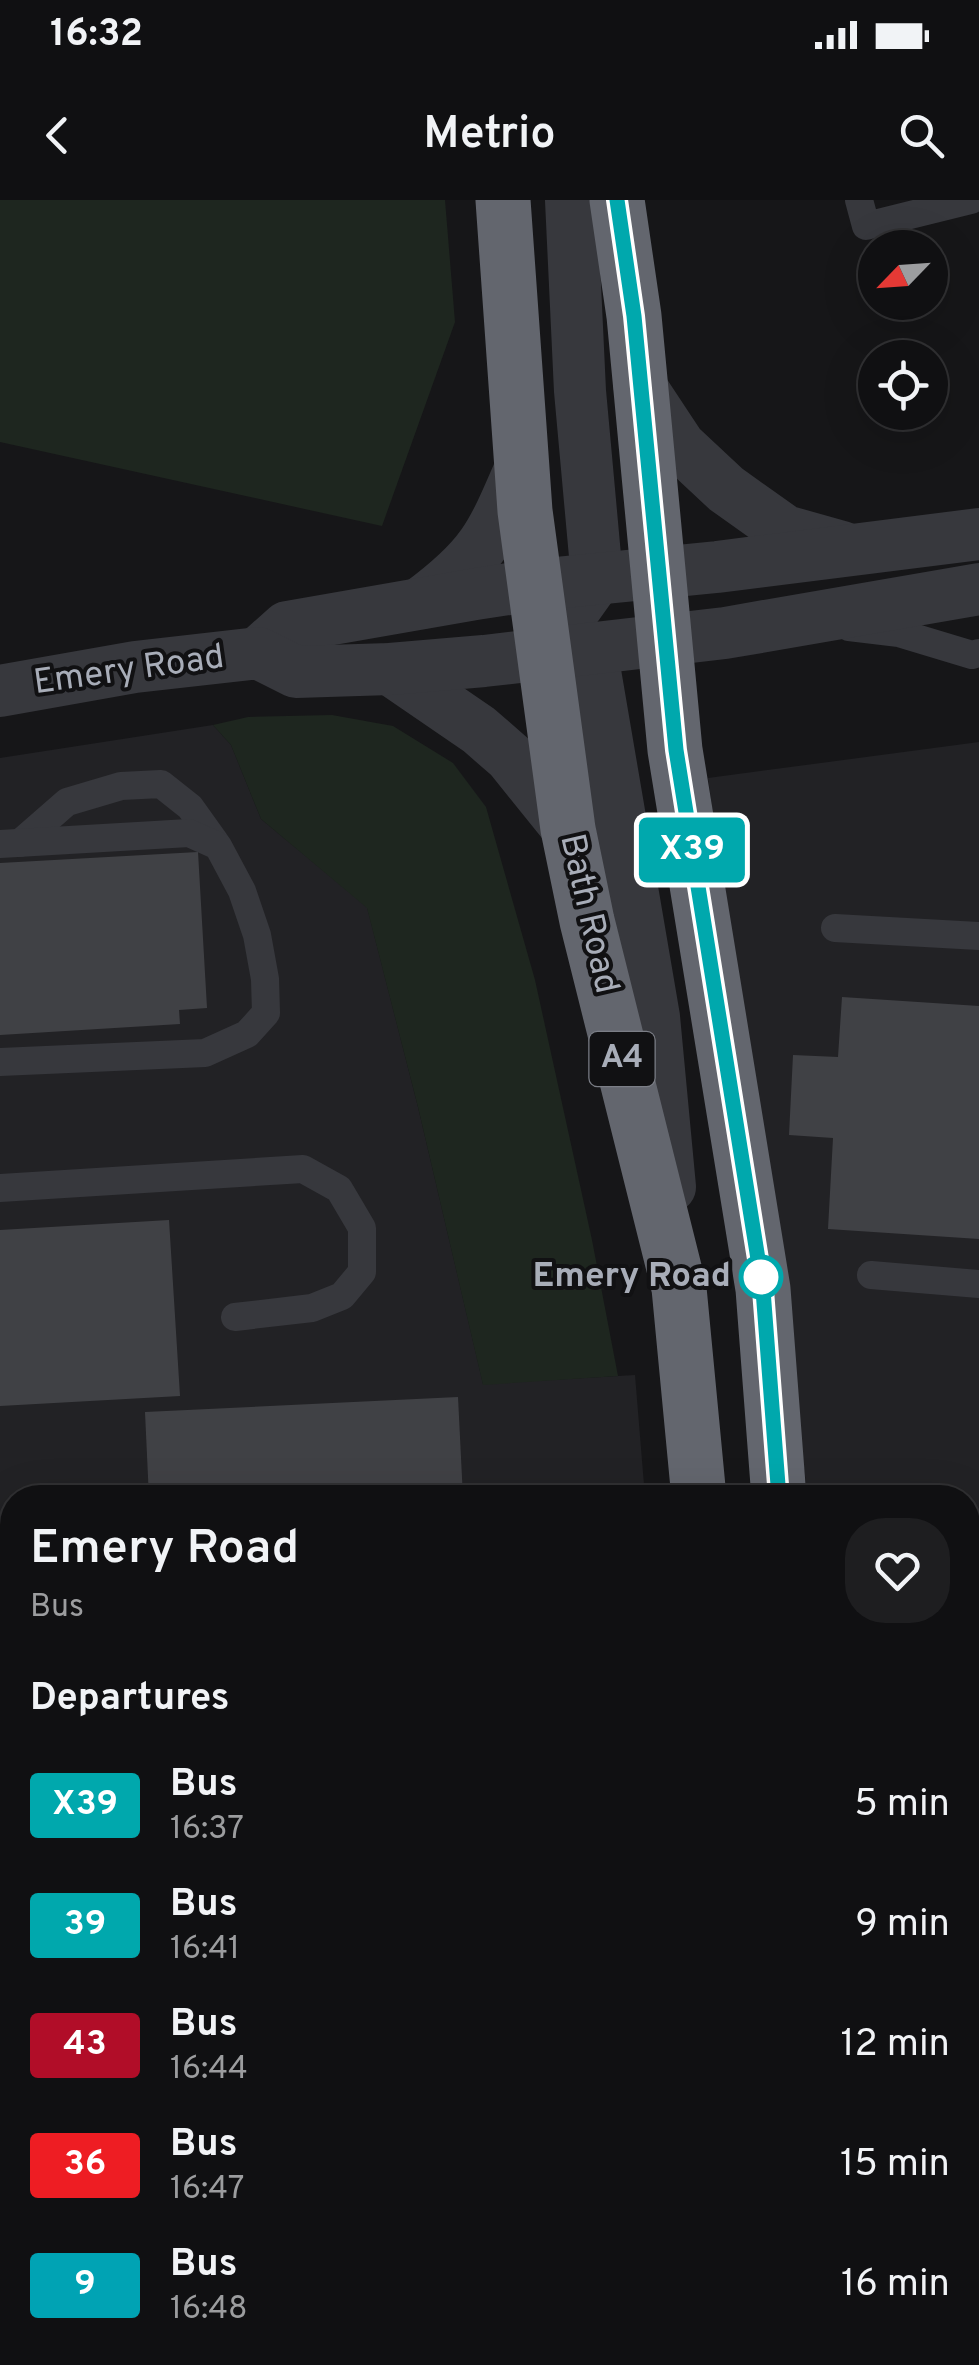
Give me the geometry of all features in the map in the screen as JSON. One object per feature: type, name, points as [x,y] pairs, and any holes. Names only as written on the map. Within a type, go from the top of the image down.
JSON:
[{"type":"highway","name":"Bath Road","points":[[503,200],[520,467],[535,585],[567,651],[568,829],[587,921],[679,1288],[699,1485]]},
{"type":"highway","points":[[617,200],[634,316],[676,750],[763,1290],[779,1485]]},
{"type":"street","points":[[567,651],[597,578],[580,390],[571,200]]},
{"type":"street","points":[[639,384],[680,446],[726,489],[786,531],[851,550]]},
{"type":"street","points":[[420,604],[456,576],[483,547],[493,533],[520,467]]},
{"type":"street","name":"Emery Road","points":[[258,653],[288,627],[535,585],[979,534]]},
{"type":"street","points":[[567,651],[657,573]]},
{"type":"street","name":"Emery Road","points":[[0,690],[134,667],[258,653],[296,672],[390,669],[567,651],[798,620],[979,589]]},
{"type":"street","name":"Bath Road","points":[[567,651],[654,1017],[679,1288]]},
{"type":"street","points":[[390,669],[490,739],[568,829]]},
{"type":"lane","points":[[860,200],[866,226],[970,200]]},
{"type":"lane","points":[[798,620],[898,633],[972,656],[979,654]]},
{"type":"lane","points":[[0,1062],[205,1053],[247,1034],[266,1013],[258,935],[242,891],[218,846],[190,808],[161,784],[120,786],[68,802],[10,844]]},
{"type":"lane","points":[[10,844],[189,833],[218,846]]},
{"type":"lane","points":[[836,928],[979,936]]},
{"type":"lane","points":[[0,1188],[303,1168],[339,1189],[362,1228],[362,1272],[342,1296],[312,1308],[235,1317]]},
{"type":"lane","points":[[870,1275],[979,1284]]},
{"type":"shaded area","points":[[0,200],[445,200],[455,322],[382,526],[0,442]]},
{"type":"shaded area","points":[[332,715],[393,726],[453,763],[486,807],[535,980],[618,1376],[483,1385],[367,908],[261,819],[231,745],[213,725],[248,717]]},
{"type":"shaded area","points":[[213,725],[231,745],[261,819],[367,907],[483,1384],[635,1375],[644,1485],[0,1485],[0,758]]},
{"type":"shaded area","points":[[979,742],[979,1485],[806,1485],[708,778]]},
{"type":"building","points":[[198,852],[207,1008],[179,1010],[180,1024],[0,1035],[0,863]]},
{"type":"building","points":[[842,997],[979,1006],[979,1239],[828,1229],[833,1138],[789,1135],[793,1055],[838,1057]]},
{"type":"building","points":[[169,1220],[180,1396],[0,1406],[0,1230]]},
{"type":"building","points":[[458,1397],[462,1485],[148,1485],[145,1412]]},
{"type":"bus line","name":"X39","points":[[617,200],[634,316],[676,750],[763,1290],[779,1485]]},
{"type":"place","name":"Emery Road","points":[[761,1277]]}]
